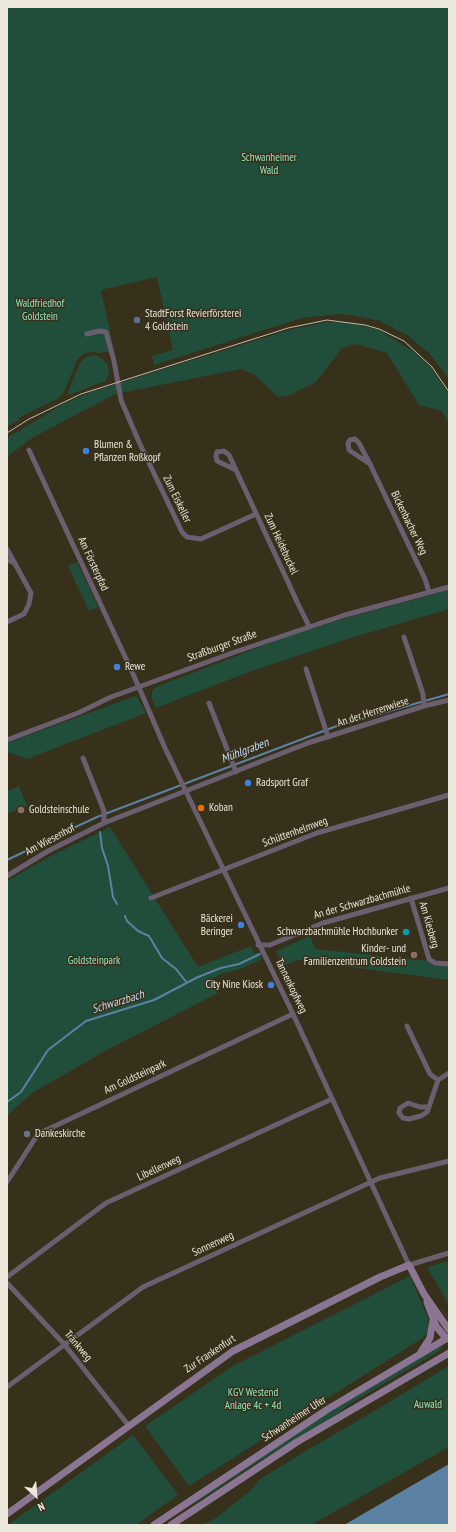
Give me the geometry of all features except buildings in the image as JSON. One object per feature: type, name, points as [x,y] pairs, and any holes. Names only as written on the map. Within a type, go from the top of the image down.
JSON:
[{"type":"main road","name":"Tannenkopfweg","points":[[409,1265],[424,1294],[433,1319],[441,1332],[448,1338]]},
{"type":"main road","name":"Zur Frankenfurt","points":[[7,1514],[216,1362],[249,1342],[409,1265]]},
{"type":"main road","name":"Tannenkopfweg","points":[[424,1294],[447,1323],[449,1330]]},
{"type":"main road","points":[[420,1354],[430,1338],[433,1319]]},
{"type":"main road","name":"Schwanheimer Ufer","points":[[154,1525],[328,1409],[448,1338]]},
{"type":"main road","points":[[447,1354],[449,1346]]},
{"type":"main road","name":"Schwanheimer Ufer","points":[[171,1525],[297,1442],[447,1354]]},
{"type":"street","name":"Zum Eiskeller","points":[[87,334],[94,331],[106,332],[114,361],[121,400],[174,518],[182,532],[187,537],[201,539],[256,514]]},
{"type":"street","name":"Bickenbacher Weg","points":[[370,464],[349,450],[348,443],[350,440],[355,439],[360,443],[420,568],[429,592]]},
{"type":"street","name":"Am Försterpfad","points":[[29,450],[139,687]]},
{"type":"street","name":"Zum Heidebuckel","points":[[236,470],[309,627]]},
{"type":"street","points":[[7,549],[30,593],[29,604],[24,614],[7,622]]},
{"type":"street","points":[[7,560],[15,563]]},
{"type":"street","name":"Straßburger Straße","points":[[7,740],[139,687],[309,627],[449,587]]},
{"type":"street","name":"An der Herrenwiese","points":[[404,637],[424,705]]},
{"type":"street","name":"An der Herrenwiese","points":[[306,669],[327,735]]},
{"type":"street","name":"Tannenkopfweg","points":[[139,687],[180,778],[258,944],[293,1014],[409,1265]]},
{"type":"street","name":"An der Herrenwiese","points":[[187,791],[235,770],[327,735],[424,705],[449,700]]},
{"type":"street","points":[[209,703],[235,770]]},
{"type":"street","points":[[83,758],[104,811],[104,823]]},
{"type":"street","name":"Am Wiesenhof","points":[[7,876],[48,851],[104,823],[187,791]]},
{"type":"street","name":"Schüttenhelmweg","points":[[151,898],[317,832],[449,795]]},
{"type":"street","name":"An der Schwarzbachmühle","points":[[258,944],[270,945],[323,923],[449,888]]},
{"type":"street","name":"Am Kiesberg","points":[[411,898],[429,958],[435,963],[449,964]]},
{"type":"street","name":"Am Goldsteinpark","points":[[7,1182],[38,1134],[293,1014]]},
{"type":"street","points":[[407,1026],[428,1072],[438,1080]]},
{"type":"street","points":[[429,1107],[420,1107],[408,1103],[400,1108],[399,1113],[403,1118],[409,1119],[421,1116],[429,1107],[438,1080],[449,1074]]},
{"type":"street","name":"Libellenweg","points":[[7,1277],[106,1203],[332,1099]]},
{"type":"street","name":"Sonnenweg","points":[[7,1387],[143,1287],[380,1178],[449,1161]]},
{"type":"street","name":"Zur Frankenfurt","points":[[409,1265],[449,1253]]},
{"type":"street","name":"Tränkweg","points":[[7,1283],[64,1344],[129,1426]]},
{"type":"green space","name":"Schwanheimer Wald","points":[[7,7],[449,7],[449,379],[429,353],[407,335],[380,321],[338,314],[302,318],[154,365],[152,356],[173,350],[157,277],[101,290],[114,350],[101,353],[92,352],[83,354],[77,360],[65,390],[59,398],[18,418],[19,420],[7,427]]},
{"type":"green space","points":[[326,322],[350,323],[379,330],[414,352],[431,368],[449,395],[449,424],[442,411],[419,405],[387,353],[355,344],[342,348],[316,382],[288,396],[278,397],[254,374],[241,369],[115,394],[32,438],[7,457],[7,438],[65,403],[94,391],[289,330]]},
{"type":"green space","points":[[95,355],[104,360],[108,366],[109,374],[107,378],[105,381],[69,395],[68,392],[80,363],[86,357]]},
{"type":"green space","points":[[77,562],[98,607],[89,611],[68,566]]},
{"type":"green space","points":[[449,590],[449,609],[354,637],[249,672],[156,708],[152,698],[152,691],[156,687],[283,638],[346,618]]},
{"type":"green space","points":[[133,697],[137,697],[146,713],[27,759],[7,752],[7,743]]},
{"type":"green space","points":[[19,786],[27,806],[7,814],[7,791]]},
{"type":"green space","name":"Goldsteinpark","points":[[110,827],[198,967],[251,946],[255,954],[258,952],[262,959],[241,969],[223,973],[212,979],[218,993],[109,1049],[32,1093],[7,1116],[7,974],[9,972],[7,969],[7,881],[47,858]]},
{"type":"green space","points":[[310,936],[315,949],[449,963],[449,980],[297,960],[283,966],[276,951]]},
{"type":"green space","points":[[449,1261],[449,1305],[427,1267]]},
{"type":"green space","name":"KGV Westend Anlage 4c + 4d","points":[[410,1276],[428,1318],[429,1331],[421,1339],[189,1486],[145,1426],[233,1366]]},
{"type":"green space","points":[[444,1344],[439,1351],[348,1405],[336,1415],[253,1465],[194,1504],[193,1503],[328,1413]]},
{"type":"green space","name":"Auwald","points":[[449,1366],[449,1447],[311,1525],[200,1525],[211,1521],[220,1515],[250,1491],[259,1480]]},
{"type":"green space","points":[[133,1435],[178,1495],[136,1525],[8,1525]]},
{"type":"water","points":[[449,1464],[449,1525],[344,1525]]},
{"type":"waterway","name":"Mühlgraben","points":[[52,838],[97,817],[334,727],[449,694]]},
{"type":"waterway","points":[[100,832],[113,897],[117,904]]},
{"type":"waterway","name":"Mühlgraben","points":[[7,860],[49,840]]},
{"type":"waterway","points":[[125,916],[127,921],[138,931],[149,936],[162,958],[176,969],[187,983]]},
{"type":"waterway","name":"Schwarzbach","points":[[7,1102],[21,1092],[48,1050],[86,1021],[154,1000],[198,977],[221,968],[239,964],[260,954]]},
{"type":"tram line","points":[[7,433],[29,419],[81,394],[288,328],[327,320],[365,325],[379,329],[404,341],[432,367],[449,392]]},
{"type":"place","name":"StadtForst Revierförsterei 4 Goldstein","points":[[137,320]]},
{"type":"place","name":"Blumen & Pflanzen Roßkopf","points":[[86,451]]},
{"type":"place","name":"Rewe","points":[[117,667]]},
{"type":"place","name":"Radsport Graf","points":[[248,783]]},
{"type":"place","name":"Koban","points":[[201,808]]},
{"type":"place","name":"Goldsteinschule","points":[[21,810]]},
{"type":"place","name":"Bäckerei Beringer","points":[[241,925]]},
{"type":"place","name":"Schwarzbachmühle Hochbunker","points":[[406,932]]},
{"type":"place","name":"Kinder- und Familienzentrum Goldstein","points":[[414,955]]},
{"type":"place","name":"City Nine Kiosk","points":[[271,985]]},
{"type":"place","name":"Dankeskirche","points":[[27,1134]]},
{"type":"park label","name":"Waldfriedhof Goldstein","points":[[40,310]]}]
